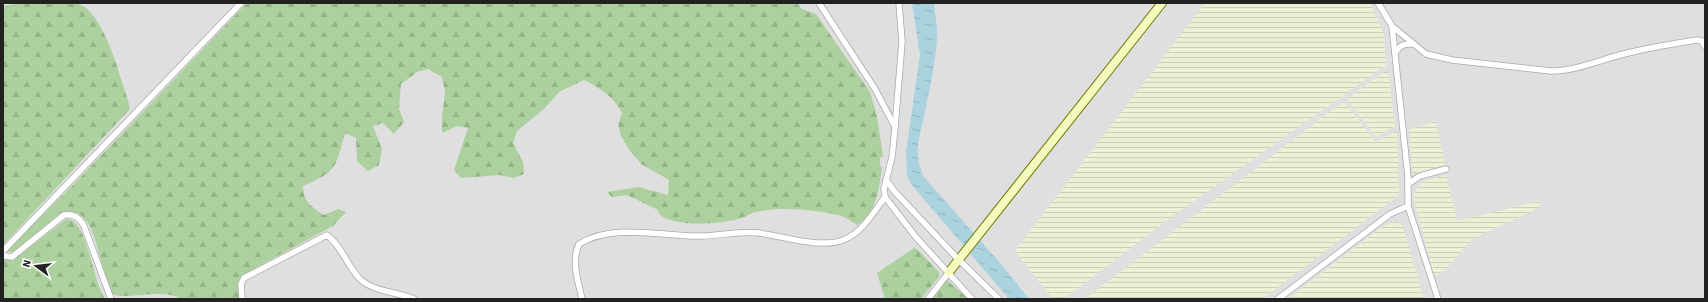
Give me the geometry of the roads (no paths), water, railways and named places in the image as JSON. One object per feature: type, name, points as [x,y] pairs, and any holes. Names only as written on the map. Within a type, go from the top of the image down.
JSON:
[{"type":"street","points":[[111,299],[84,226],[77,216],[70,214],[64,215],[12,257],[4,253],[241,3]]},
{"type":"street","points":[[819,3],[875,89],[895,128]]},
{"type":"street","points":[[899,3],[902,42],[892,157],[884,189],[885,197],[915,236],[972,299]]},
{"type":"street","points":[[928,299],[1162,3]]},
{"type":"street","points":[[1378,3],[1392,26],[1426,54],[1436,57],[1551,71],[1566,71],[1620,54],[1659,46],[1697,40],[1702,41],[1705,47]]},
{"type":"street","points":[[1392,26],[1408,184],[1408,206],[1438,299]]},
{"type":"street","points":[[1394,54],[1398,47],[1403,44],[1413,44]]},
{"type":"street","points":[[1408,184],[1420,176],[1446,168]]},
{"type":"street","points":[[886,180],[895,192],[959,260],[999,299]]},
{"type":"street","points":[[582,299],[575,265],[575,254],[579,244],[600,234],[696,236],[758,233],[831,243],[853,235],[865,224],[885,197]]},
{"type":"street","points":[[1278,299],[1390,214],[1408,206]]},
{"type":"street","points":[[242,299],[241,284],[244,278],[327,236],[337,244],[361,280],[372,287],[414,299]]},
{"type":"water","points":[[912,3],[934,3],[937,31],[934,66],[918,144],[918,157],[922,173],[1002,265],[1029,299],[1009,299],[911,184],[907,176],[906,152],[920,55]]}]
